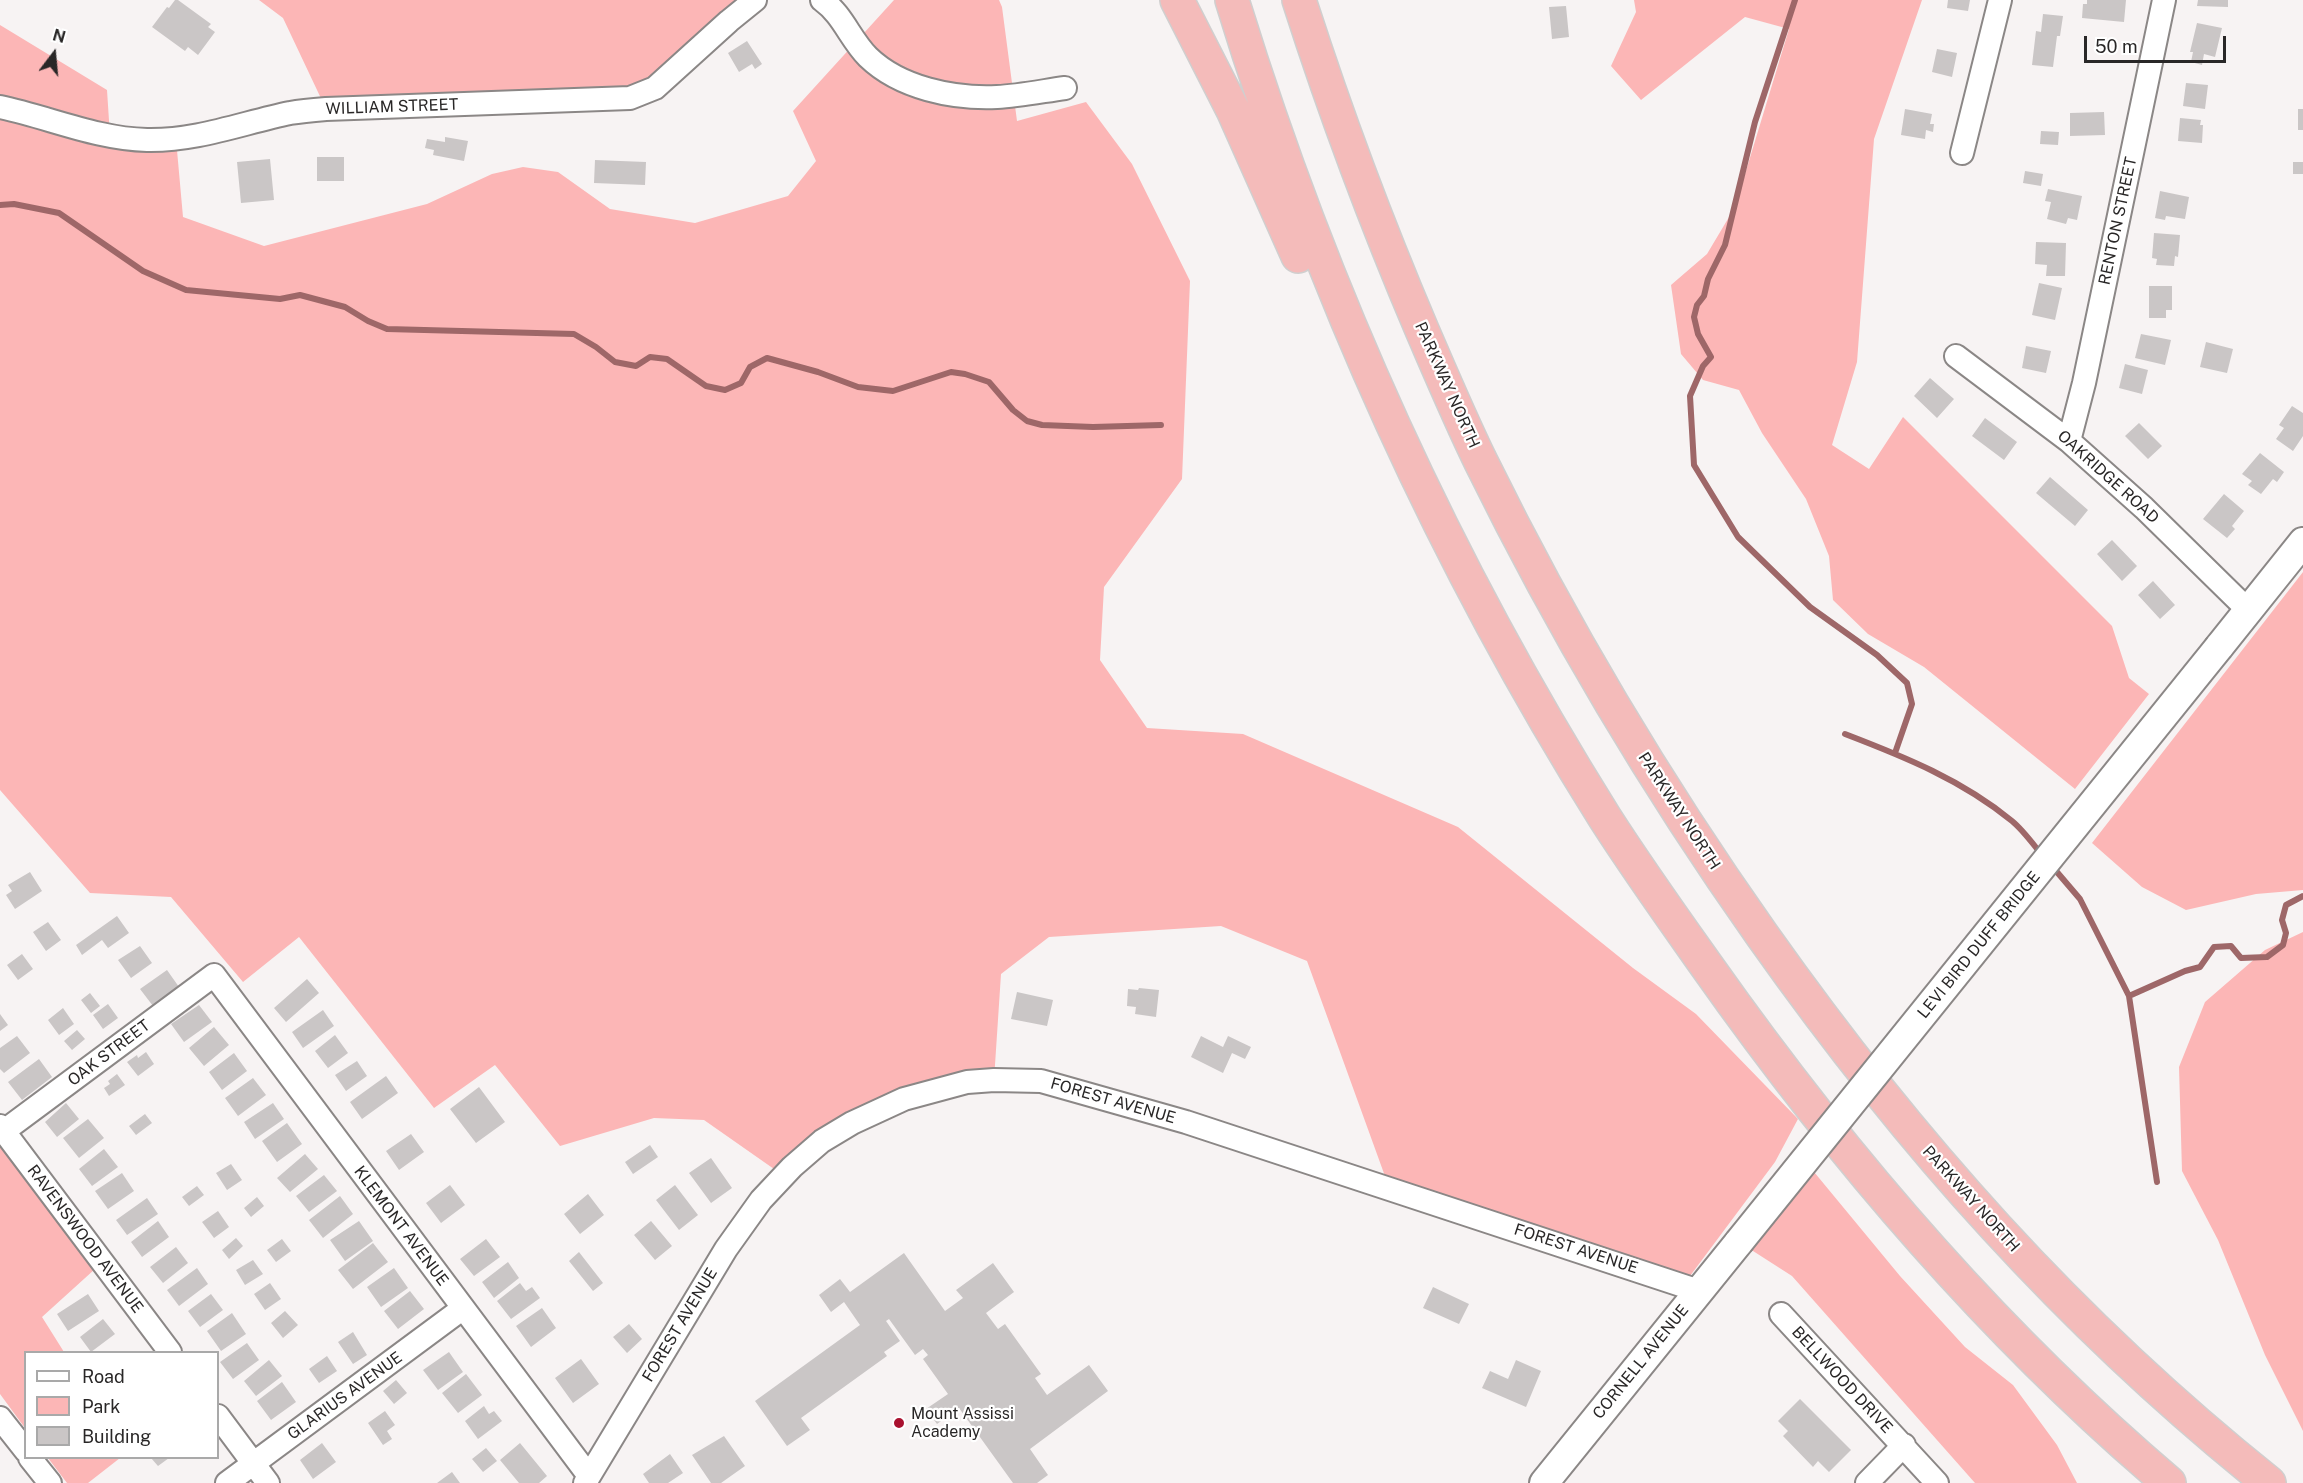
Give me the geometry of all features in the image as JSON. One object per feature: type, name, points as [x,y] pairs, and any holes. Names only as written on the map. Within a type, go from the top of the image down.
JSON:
[{"type":"highway","points":[[1177,0],[1233,110],[1391,464],[1435,544],[1521,674]]},
{"type":"highway","points":[[1232,0],[1286,164],[1367,369],[1448,540],[1561,745],[1607,821],[1747,1023],[1848,1154],[1945,1268],[2012,1338],[2078,1402],[2169,1483]]},
{"type":"highway","name":"PARKWAY NORTH","points":[[1299,0],[1344,132],[1396,269],[1480,459],[1571,633],[1667,795],[1826,1024],[1948,1176],[2042,1277],[2115,1350],[2169,1400],[2269,1483]]},
{"type":"highway","points":[[1305,0],[1315,50]]},
{"type":"street","name":"WILLIAM STREET","points":[[0,107],[110,136],[145,140],[187,138],[288,114],[326,109],[630,98],[655,88],[755,0]]},
{"type":"street","points":[[822,0],[844,22],[867,56],[893,76],[928,90],[996,97],[1065,88]]},
{"type":"street","points":[[1962,153],[2000,0]]},
{"type":"street","name":"RENTON STREET","points":[[2069,441],[2084,383],[2164,0]]},
{"type":"street","name":"OAKRIDGE ROAD","points":[[1956,356],[2069,441],[2144,508],[2248,610]]},
{"type":"street","name":"LEVI BIRD DUFF BRIDGE","points":[[1739,1242],[2303,542]]},
{"type":"street","name":"OAK STREET","points":[[2,1128],[214,975]]},
{"type":"street","name":"KLEMONT AVENUE","points":[[214,975],[587,1480]]},
{"type":"street","name":"FOREST AVENUE","points":[[587,1480],[726,1249],[761,1200],[792,1167],[822,1141],[852,1123],[904,1100],[967,1082],[1041,1081],[1186,1122],[1699,1291]]},
{"type":"street","name":"RAVENSWOOD AVENUE","points":[[2,1128],[169,1351]]},
{"type":"street","name":"CORNELL AVENUE","points":[[1544,1483],[1739,1242]]},
{"type":"street","name":"GLARIUS AVENUE","points":[[227,1483],[462,1310]]},
{"type":"street","name":"BELLWOOD DRIVE","points":[[1781,1314],[1937,1483]]},
{"type":"street","points":[[219,1417],[268,1483]]},
{"type":"street","points":[[0,1418],[24,1448]]},
{"type":"street","name":"BELLWOOD DRIVE","points":[[1867,1483],[1904,1445]]},
{"type":"street","points":[[31,1459],[50,1483]]},
{"type":"green space","points":[[259,0],[755,0],[655,88],[326,109],[283,18]]},
{"type":"green space","points":[[894,0],[999,0],[1002,7],[1017,121],[1086,102],[1132,164],[1190,281],[1182,479],[1104,587],[1100,660],[1147,728],[1243,734],[1458,827],[1633,968],[1696,1014],[1798,1119],[1775,1162],[1684,1284],[1390,1190],[1307,961],[1221,926],[1049,937],[1001,974],[994,1080],[904,1099],[782,1178],[774,1169],[704,1120],[654,1118],[560,1146],[495,1065],[434,1108],[299,937],[243,982],[171,897],[90,893],[0,790],[0,25],[107,90],[110,136],[176,139],[183,217],[264,246],[427,204],[492,174],[523,167],[558,172],[610,209],[695,223],[788,196],[816,161],[793,111]]},
{"type":"green space","points":[[1634,0],[1922,0],[1874,139],[1857,362],[1832,445],[1869,469],[1903,417],[2112,626],[2129,678],[2149,694],[2075,789],[1924,667],[1868,634],[1833,600],[1829,556],[1806,499],[1762,433],[1739,390],[1703,380],[1681,354],[1671,285],[1707,254],[1735,207],[1789,29],[1745,17],[1641,100],[1611,66],[1636,12]]},
{"type":"green space","points":[[2303,572],[2303,890],[2256,894],[2186,910],[2142,887],[2092,843]]},
{"type":"green space","points":[[2303,932],[2303,1431],[2265,1355],[2218,1240],[2182,1171],[2179,1067],[2205,1002],[2265,950]]},
{"type":"green space","points":[[0,1144],[95,1269],[42,1317],[63,1351],[24,1351],[24,1427],[0,1394]]},
{"type":"green space","points":[[1805,1161],[1900,1276],[1965,1347],[2013,1385],[2057,1445],[2077,1483],[1975,1483],[1792,1276],[1739,1242]]},
{"type":"green space","points":[[49,1459],[119,1459],[88,1483],[67,1483]]},
{"type":"building","points":[[175,0],[211,24],[208,27],[215,32],[198,55],[188,47],[185,51],[152,27]]},
{"type":"building","points":[[1948,0],[1970,0],[1968,11],[1947,8]]},
{"type":"building","points":[[2087,0],[2126,0],[2124,22],[2082,18],[2083,4],[2087,4]]},
{"type":"building","points":[[2198,0],[2228,0],[2228,7],[2197,6]]},
{"type":"building","points":[[1566,6],[1569,37],[1552,39],[1549,7]]},
{"type":"building","points":[[2043,14],[2063,16],[2060,36],[2057,36],[2053,67],[2032,65],[2036,31],[2041,32]]},
{"type":"building","points":[[2197,23],[2222,28],[2215,57],[2204,54],[2202,65],[2191,62],[2193,52],[2190,52]]},
{"type":"building","points":[[747,41],[762,64],[755,69],[752,64],[739,72],[728,53]]},
{"type":"building","points":[[1937,49],[1957,53],[1952,77],[1932,72]]},
{"type":"building","points":[[2186,83],[2208,85],[2205,109],[2183,106]]},
{"type":"building","points":[[1905,109],[1932,114],[1930,124],[1934,124],[1933,132],[1926,130],[1925,139],[1901,135]]},
{"type":"building","points":[[2298,109],[2303,109],[2303,130],[2298,130]]},
{"type":"building","points":[[2104,112],[2105,135],[2070,136],[2070,113]]},
{"type":"building","points":[[2180,118],[2201,120],[2202,143],[2178,141]]},
{"type":"building","points":[[2041,131],[2059,132],[2058,145],[2040,144]]},
{"type":"building","points":[[445,137],[468,141],[464,161],[433,155],[434,150],[425,148],[427,139],[445,142]]},
{"type":"building","points":[[317,157],[344,157],[344,181],[317,181]]},
{"type":"building","points":[[270,159],[274,200],[241,203],[237,162]]},
{"type":"building","points":[[595,160],[646,162],[645,185],[594,183]]},
{"type":"building","points":[[2293,162],[2303,162],[2303,174],[2293,174]]},
{"type":"building","points":[[2025,171],[2043,174],[2041,186],[2023,183]]},
{"type":"building","points":[[2048,189],[2082,196],[2077,220],[2068,218],[2066,224],[2047,219],[2051,202],[2045,201]]},
{"type":"building","points":[[2160,191],[2189,197],[2185,219],[2166,216],[2165,220],[2155,218]]},
{"type":"building","points":[[2154,233],[2180,235],[2178,257],[2175,256],[2174,266],[2156,265],[2157,259],[2152,258]]},
{"type":"building","points":[[2036,242],[2066,243],[2065,276],[2046,276],[2047,265],[2035,264]]},
{"type":"building","points":[[2039,283],[2062,288],[2055,320],[2032,315]]},
{"type":"building","points":[[2149,286],[2172,286],[2172,310],[2166,310],[2166,318],[2149,318]]},
{"type":"building","points":[[2141,334],[2171,340],[2165,365],[2135,358]]},
{"type":"building","points":[[2206,342],[2233,349],[2227,373],[2200,367]]},
{"type":"building","points":[[2026,346],[2051,351],[2046,373],[2022,368]]},
{"type":"building","points":[[2125,364],[2148,370],[2142,394],[2119,388]]},
{"type":"building","points":[[1930,378],[1954,399],[1937,418],[1914,396]]},
{"type":"building","points":[[2292,406],[2303,413],[2303,436],[2293,451],[2276,439],[2284,428],[2279,425]]},
{"type":"building","points":[[1985,418],[2017,442],[2004,460],[1972,436]]},
{"type":"building","points":[[2139,423],[2162,446],[2148,459],[2125,436]]},
{"type":"building","points":[[2260,453],[2284,472],[2277,482],[2273,479],[2261,494],[2248,485],[2252,481],[2242,474]]},
{"type":"building","points":[[2050,477],[2088,510],[2075,526],[2036,493]]},
{"type":"building","points":[[2224,494],[2244,511],[2232,526],[2235,529],[2227,538],[2203,519]]},
{"type":"building","points":[[2112,540],[2137,566],[2122,581],[2097,554]]},
{"type":"building","points":[[2153,581],[2175,605],[2160,619],[2138,595]]},
{"type":"building","points":[[30,872],[42,891],[15,909],[6,895],[12,891],[8,885]]},
{"type":"building","points":[[117,916],[129,933],[108,948],[102,940],[82,955],[76,945]]},
{"type":"building","points":[[48,922],[61,940],[46,951],[33,932]]},
{"type":"building","points":[[140,946],[152,963],[131,978],[118,960]]},
{"type":"building","points":[[22,954],[33,969],[18,980],[7,965]]},
{"type":"building","points":[[167,970],[179,987],[153,1006],[140,989]]},
{"type":"building","points":[[307,979],[319,993],[286,1022],[274,1008]]},
{"type":"building","points":[[1139,988],[1159,990],[1156,1017],[1135,1014],[1136,1007],[1127,1006],[1128,989],[1138,990]]},
{"type":"building","points":[[1017,992],[1053,1000],[1047,1026],[1011,1019]]},
{"type":"building","points":[[90,993],[100,1006],[91,1013],[81,1000]]},
{"type":"building","points":[[108,1004],[118,1018],[103,1029],[93,1015]]},
{"type":"building","points":[[199,1005],[212,1022],[184,1042],[171,1024]]},
{"type":"building","points":[[63,1008],[74,1024],[59,1035],[48,1020]]},
{"type":"building","points":[[323,1010],[334,1026],[303,1048],[292,1032]]},
{"type":"building","points":[[0,1014],[8,1025],[0,1031]]},
{"type":"building","points":[[214,1027],[229,1045],[204,1066],[189,1048]]},
{"type":"building","points":[[77,1030],[85,1039],[72,1050],[64,1041]]},
{"type":"building","points":[[335,1035],[348,1053],[328,1068],[315,1051]]},
{"type":"building","points":[[17,1036],[30,1053],[4,1073],[0,1069],[0,1048]]},
{"type":"building","points":[[1201,1036],[1223,1047],[1228,1036],[1251,1047],[1245,1059],[1232,1053],[1223,1073],[1191,1057]]},
{"type":"building","points":[[146,1052],[154,1064],[138,1076],[127,1062]]},
{"type":"building","points":[[234,1053],[247,1071],[222,1090],[209,1072]]},
{"type":"building","points":[[39,1059],[52,1077],[22,1100],[8,1082]]},
{"type":"building","points":[[357,1061],[367,1076],[346,1091],[335,1075]]},
{"type":"building","points":[[117,1074],[125,1085],[109,1096],[104,1088],[110,1084],[108,1081]]},
{"type":"building","points":[[386,1076],[398,1093],[362,1119],[350,1102]]},
{"type":"building","points":[[253,1078],[266,1095],[238,1116],[225,1098]]},
{"type":"building","points":[[479,1087],[505,1122],[476,1143],[450,1109]]},
{"type":"building","points":[[66,1103],[79,1119],[57,1137],[45,1122]]},
{"type":"building","points":[[273,1103],[284,1119],[255,1139],[244,1122]]},
{"type":"building","points":[[145,1114],[152,1123],[136,1135],[129,1126]]},
{"type":"building","points":[[88,1119],[104,1138],[79,1158],[63,1138]]},
{"type":"building","points":[[287,1123],[302,1144],[277,1162],[262,1141]]},
{"type":"building","points":[[411,1134],[424,1152],[399,1170],[386,1151]]},
{"type":"building","points":[[650,1145],[658,1157],[633,1174],[625,1162]]},
{"type":"building","points":[[104,1149],[118,1167],[92,1186],[79,1169]]},
{"type":"building","points":[[305,1154],[318,1169],[290,1192],[277,1178]]},
{"type":"building","points":[[711,1158],[732,1188],[711,1203],[689,1173]]},
{"type":"building","points":[[231,1164],[242,1180],[227,1190],[216,1173]]},
{"type":"building","points":[[122,1173],[134,1191],[108,1209],[95,1191]]},
{"type":"building","points":[[324,1175],[337,1191],[309,1212],[296,1196]]},
{"type":"building","points":[[450,1185],[465,1205],[441,1223],[426,1203]]},
{"type":"building","points":[[675,1185],[698,1215],[679,1230],[656,1200]]},
{"type":"building","points":[[197,1186],[204,1195],[189,1206],[182,1197]]},
{"type":"building","points":[[588,1194],[604,1215],[580,1234],[564,1214]]},
{"type":"building","points":[[340,1196],[353,1214],[323,1238],[309,1220]]},
{"type":"building","points":[[257,1197],[264,1206],[251,1217],[244,1208]]},
{"type":"building","points":[[147,1198],[158,1214],[127,1235],[116,1220]]},
{"type":"building","points":[[218,1211],[229,1227],[214,1238],[202,1222]]},
{"type":"building","points":[[158,1221],[169,1237],[142,1257],[131,1242]]},
{"type":"building","points":[[359,1221],[373,1241],[345,1261],[330,1240]]},
{"type":"building","points":[[651,1221],[672,1246],[655,1260],[634,1235]]},
{"type":"building","points":[[236,1238],[243,1246],[229,1259],[222,1250]]},
{"type":"building","points":[[282,1239],[291,1251],[276,1262],[267,1250]]},
{"type":"building","points":[[486,1239],[500,1257],[474,1276],[460,1259]]},
{"type":"building","points":[[373,1243],[388,1262],[353,1289],[338,1270]]},
{"type":"building","points":[[176,1247],[188,1263],[163,1283],[150,1267]]},
{"type":"building","points":[[579,1252],[603,1283],[593,1291],[569,1261]]},
{"type":"building","points":[[904,1253],[945,1311],[963,1298],[956,1290],[993,1263],[1014,1292],[986,1313],[998,1329],[1005,1324],[1041,1374],[1035,1378],[1047,1395],[1089,1365],[1108,1391],[1030,1449],[1048,1475],[1037,1483],[1013,1483],[959,1408],[937,1424],[926,1409],[948,1394],[923,1359],[928,1355],[923,1349],[915,1355],[889,1319],[886,1321],[900,1341],[884,1352],[887,1356],[801,1418],[810,1430],[787,1446],[755,1401],[860,1325],[844,1302],[831,1312],[819,1295],[840,1279],[850,1292]]},
{"type":"building","points":[[253,1260],[263,1274],[245,1285],[236,1270]]},
{"type":"building","points":[[508,1262],[519,1278],[494,1298],[482,1282]]},
{"type":"building","points":[[197,1268],[208,1284],[179,1306],[167,1290]]},
{"type":"building","points":[[394,1268],[408,1288],[381,1307],[367,1287]]},
{"type":"building","points":[[270,1283],[281,1299],[265,1310],[254,1294]]},
{"type":"building","points":[[520,1283],[526,1291],[532,1287],[540,1298],[511,1319],[497,1301]]},
{"type":"building","points":[[1433,1287],[1469,1304],[1459,1324],[1423,1308]]},
{"type":"building","points":[[410,1291],[424,1309],[398,1329],[384,1311]]},
{"type":"building","points":[[88,1294],[99,1311],[68,1331],[57,1314]]},
{"type":"building","points":[[211,1294],[223,1310],[200,1327],[188,1311]]},
{"type":"building","points":[[542,1308],[556,1328],[531,1347],[516,1326]]},
{"type":"building","points":[[285,1311],[298,1325],[283,1338],[271,1323]]},
{"type":"building","points":[[232,1313],[246,1334],[221,1351],[207,1331]]},
{"type":"building","points":[[103,1319],[115,1334],[92,1351],[80,1337]]},
{"type":"building","points":[[629,1324],[642,1339],[627,1353],[613,1337]]},
{"type":"building","points":[[353,1332],[367,1355],[353,1364],[338,1342]]},
{"type":"building","points":[[247,1343],[259,1360],[233,1379],[220,1362]]},
{"type":"building","points":[[449,1352],[463,1372],[438,1390],[423,1370]]},
{"type":"building","points":[[327,1356],[337,1371],[319,1383],[309,1369]]},
{"type":"building","points":[[581,1359],[599,1384],[573,1403],[555,1378]]},
{"type":"building","points":[[269,1360],[282,1376],[256,1396],[244,1381]]},
{"type":"building","points":[[1516,1360],[1541,1371],[1526,1407],[1482,1388],[1490,1371],[1508,1379]]},
{"type":"building","points":[[466,1374],[482,1395],[458,1413],[442,1393]]},
{"type":"building","points":[[396,1380],[407,1393],[394,1404],[383,1391]]},
{"type":"building","points":[[282,1382],[296,1402],[271,1420],[257,1401]]},
{"type":"building","points":[[1800,1399],[1851,1450],[1829,1472],[1818,1461],[1813,1467],[1783,1436],[1788,1431],[1778,1421]]},
{"type":"building","points":[[484,1406],[489,1414],[494,1411],[502,1421],[478,1439],[465,1421]]},
{"type":"building","points":[[385,1411],[395,1425],[387,1431],[392,1439],[383,1445],[368,1423]]},
{"type":"building","points":[[724,1436],[745,1466],[721,1483],[711,1483],[692,1455]]},
{"type":"building","points":[[322,1443],[336,1462],[313,1479],[300,1460]]},
{"type":"building","points":[[520,1443],[547,1476],[539,1483],[519,1483],[500,1460]]},
{"type":"building","points":[[486,1448],[497,1461],[483,1472],[472,1459]]},
{"type":"building","points":[[670,1454],[683,1473],[668,1483],[649,1483],[643,1474]]},
{"type":"building","points":[[152,1459],[168,1459],[158,1466]]},
{"type":"building","points":[[452,1472],[460,1483],[437,1483]]},
{"type":"waterway","points":[[1795,0],[1755,122],[1725,245],[1708,279],[1704,296],[1697,305],[1694,317],[1698,334],[1711,357],[1703,366],[1690,396],[1694,465],[1738,537],[1810,607],[1877,655],[1907,683],[1912,704],[1895,753]]},
{"type":"waterway","points":[[0,205],[14,204],[59,213],[143,271],[186,290],[280,299],[300,295],[345,307],[387,329],[574,334],[615,362],[636,366],[650,357],[667,359],[706,386],[725,390],[741,383],[750,367],[767,358],[818,372],[858,387],[893,391],[951,372],[989,382],[1013,410],[1027,421],[1042,425],[1093,427],[1161,425]]},
{"type":"waterway","points":[[1845,734],[1911,761],[1973,793],[2016,825],[2042,855]]},
{"type":"waterway","points":[[2051,865],[2080,899],[2129,996],[2157,1182]]},
{"type":"waterway","points":[[2129,996],[2185,971],[2200,967],[2214,947],[2231,946],[2241,958],[2267,957],[2283,945],[2286,933],[2282,920],[2286,905],[2303,896]]},
{"type":"place","name":"Mount Assissi Academy","points":[[899,1423]]}]
